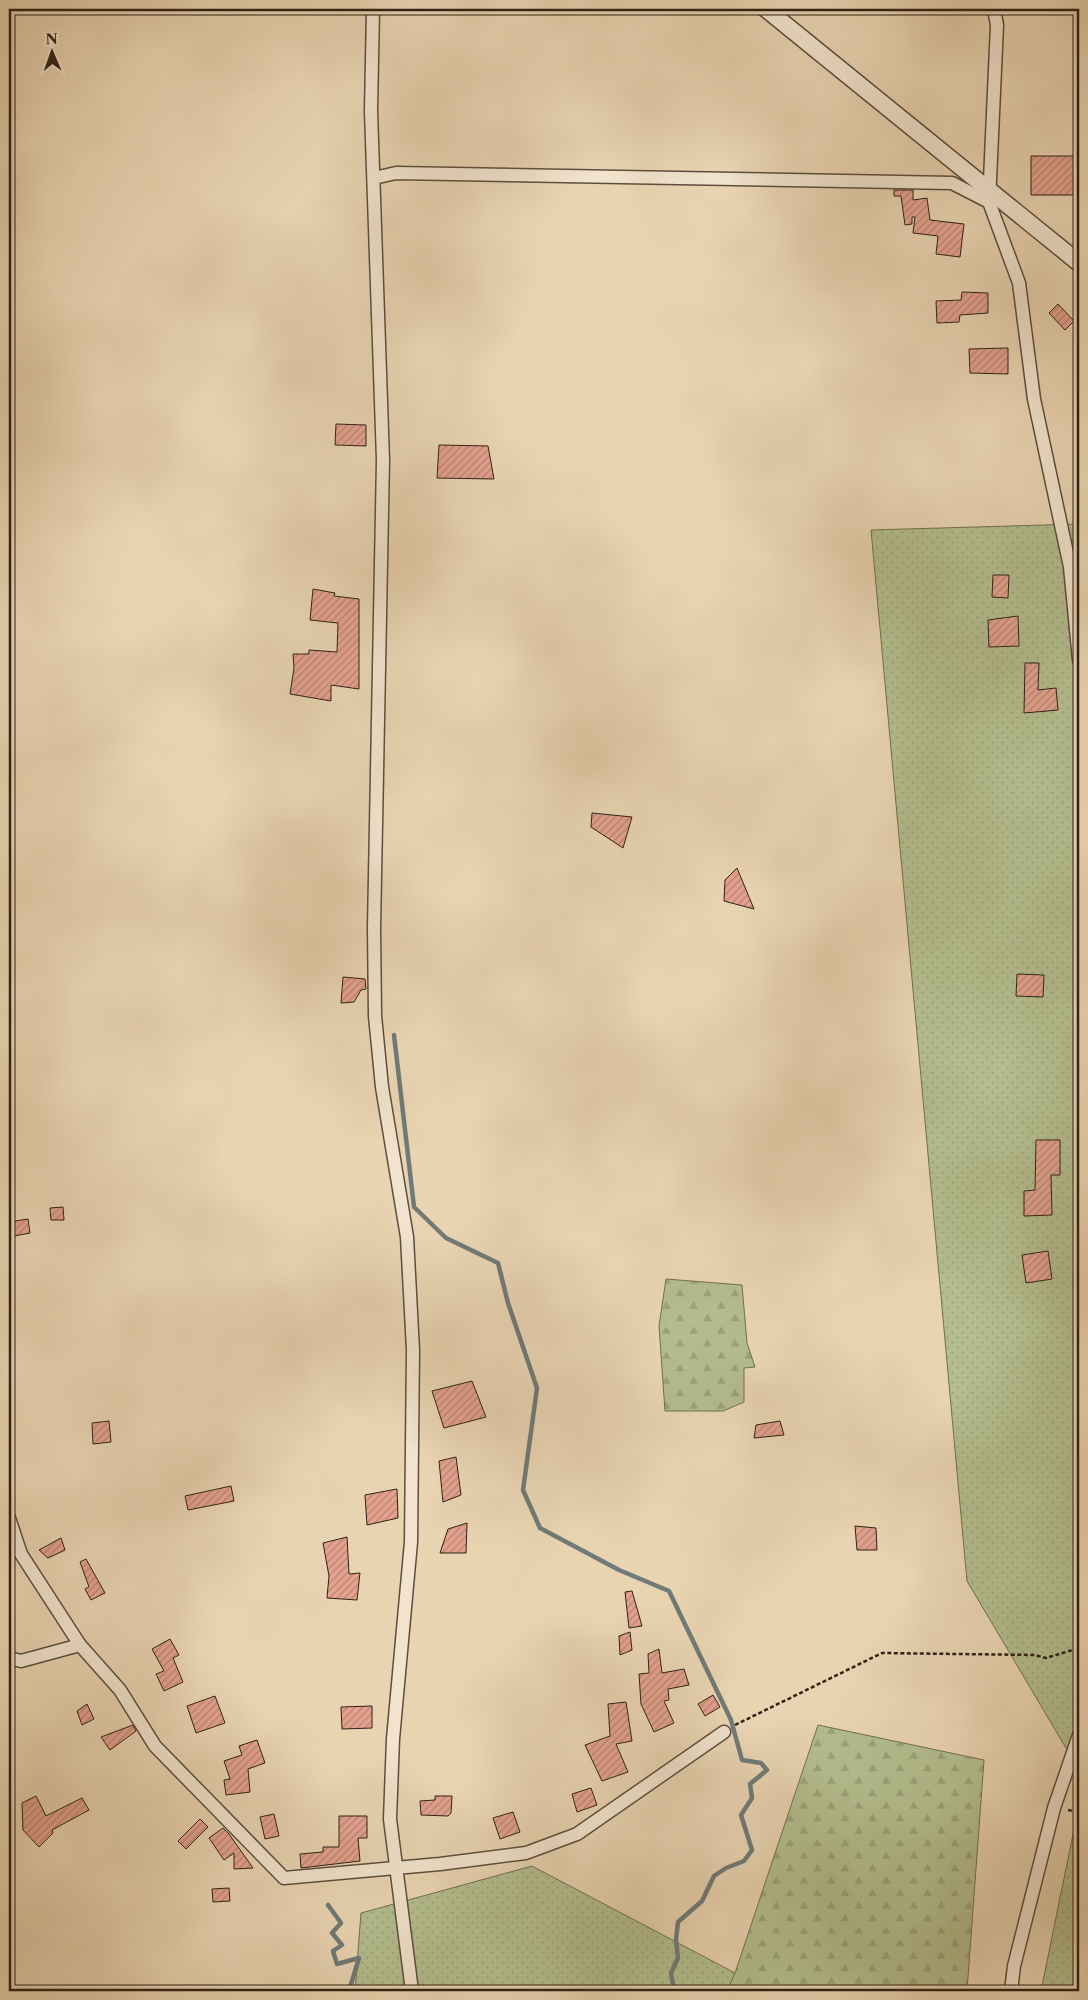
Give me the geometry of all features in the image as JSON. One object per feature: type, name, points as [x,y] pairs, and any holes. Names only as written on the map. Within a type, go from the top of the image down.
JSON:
[{"type":"street","points":[[372,9],[371,110],[383,460],[374,918],[375,1016],[382,1086],[407,1237],[413,1360],[411,1542],[392,1739],[390,1787],[395,1868],[412,1991]]},
{"type":"street","points":[[766,9],[989,196],[1079,263]]},
{"type":"street","points":[[994,9],[997,25],[989,196],[1019,283],[1034,399],[1070,567],[1079,660]]},
{"type":"street","points":[[374,178],[396,173],[952,183],[989,196]]},
{"type":"street","points":[[9,1518],[21,1554],[80,1645],[120,1690],[155,1746],[284,1878],[526,1854],[577,1834],[724,1732]]},
{"type":"street","points":[[9,1658],[21,1661],[80,1645]]},
{"type":"street","points":[[1011,1991],[1014,1966],[1054,1808],[1079,1735]]},
{"type":"path","points":[[746,1718],[882,1653],[1035,1655],[1046,1658],[1079,1648]]},
{"type":"green space","points":[[1079,524],[1079,1770],[967,1581],[871,530]]},
{"type":"green space","points":[[666,1279],[742,1285],[747,1343],[755,1367],[744,1368],[744,1402],[723,1411],[665,1411],[659,1326]]},
{"type":"green space","points":[[818,1725],[984,1760],[967,1991],[727,1991],[735,1973]]},
{"type":"green space","points":[[1079,1805],[1079,1991],[1041,1991]]},
{"type":"green space","points":[[532,1866],[735,1973],[727,1991],[355,1991],[361,1913]]},
{"type":"building","points":[[1031,156],[1079,156],[1079,195],[1031,195]]},
{"type":"building","points":[[894,190],[913,190],[913,200],[927,198],[930,220],[964,224],[960,257],[936,254],[938,236],[913,233],[915,217],[912,217],[912,224],[905,225],[901,196],[894,196]]},
{"type":"building","points":[[962,292],[988,293],[988,313],[960,315],[959,322],[937,323],[936,301],[961,300]]},
{"type":"building","points":[[1058,304],[1074,321],[1065,330],[1049,313]]},
{"type":"building","points":[[1008,348],[1008,374],[970,373],[969,349]]},
{"type":"building","points":[[336,424],[366,425],[366,446],[335,445]]},
{"type":"building","points":[[439,445],[488,446],[494,479],[437,478]]},
{"type":"building","points":[[993,575],[1009,575],[1008,598],[992,597]]},
{"type":"building","points":[[313,589],[335,593],[334,596],[359,599],[359,689],[331,685],[331,701],[290,694],[294,668],[293,654],[309,654],[309,650],[337,652],[338,623],[310,620]]},
{"type":"building","points":[[1018,616],[1019,646],[989,647],[988,620]]},
{"type":"building","points":[[1025,663],[1039,663],[1038,690],[1056,688],[1058,710],[1024,713]]},
{"type":"building","points":[[592,813],[632,817],[623,848],[591,827]]},
{"type":"building","points":[[737,868],[754,909],[724,901],[725,880]]},
{"type":"building","points":[[1017,974],[1044,975],[1043,997],[1016,996]]},
{"type":"building","points":[[343,977],[365,979],[366,989],[361,990],[354,1002],[341,1003]]},
{"type":"building","points":[[1036,1140],[1060,1140],[1060,1175],[1051,1175],[1052,1215],[1024,1216],[1024,1191],[1035,1190]]},
{"type":"building","points":[[63,1207],[64,1220],[51,1220],[50,1208]]},
{"type":"building","points":[[28,1219],[30,1233],[9,1237],[9,1222]]},
{"type":"building","points":[[1048,1251],[1052,1279],[1026,1283],[1022,1255]]},
{"type":"building","points":[[472,1381],[486,1417],[444,1428],[432,1391]]},
{"type":"building","points":[[109,1421],[111,1442],[93,1444],[92,1423]]},
{"type":"building","points":[[780,1421],[784,1435],[754,1438],[756,1425]]},
{"type":"building","points":[[456,1457],[461,1495],[443,1502],[439,1461]]},
{"type":"building","points":[[231,1486],[234,1501],[188,1510],[185,1496]]},
{"type":"building","points":[[397,1489],[398,1518],[367,1525],[365,1495]]},
{"type":"building","points":[[467,1523],[466,1553],[440,1553],[448,1529]]},
{"type":"building","points":[[855,1526],[876,1528],[877,1550],[857,1550]]},
{"type":"building","points":[[347,1537],[349,1574],[360,1573],[357,1600],[327,1598],[329,1576],[323,1543]]},
{"type":"building","points":[[61,1538],[65,1550],[48,1558],[39,1550]]},
{"type":"building","points":[[86,1559],[105,1593],[91,1600],[85,1589],[89,1587],[80,1562]]},
{"type":"building","points":[[632,1591],[642,1626],[629,1628],[625,1592]]},
{"type":"building","points":[[630,1632],[632,1650],[620,1655],[619,1636]]},
{"type":"building","points":[[170,1639],[179,1655],[173,1658],[183,1682],[164,1691],[156,1674],[164,1671],[152,1649]]},
{"type":"building","points":[[659,1649],[662,1673],[684,1669],[689,1685],[668,1689],[669,1700],[664,1701],[674,1723],[654,1732],[641,1704],[639,1674],[649,1673],[648,1654]]},
{"type":"building","points":[[713,1695],[720,1707],[705,1716],[698,1704]]},
{"type":"building","points":[[215,1696],[225,1723],[196,1733],[187,1706]]},
{"type":"building","points":[[626,1702],[632,1741],[616,1744],[628,1772],[602,1781],[585,1745],[610,1736],[608,1704]]},
{"type":"building","points":[[87,1704],[94,1719],[82,1725],[77,1711]]},
{"type":"building","points":[[372,1706],[372,1728],[342,1729],[341,1707]]},
{"type":"building","points":[[133,1725],[136,1731],[110,1750],[101,1737]]},
{"type":"building","points":[[257,1740],[265,1763],[248,1769],[250,1792],[226,1795],[224,1780],[230,1779],[224,1761],[242,1755],[239,1746]]},
{"type":"building","points":[[591,1788],[597,1805],[577,1812],[572,1794]]},
{"type":"building","points":[[36,1796],[46,1816],[82,1798],[89,1810],[52,1830],[53,1833],[39,1847],[23,1830],[22,1803]]},
{"type":"building","points":[[435,1796],[452,1796],[451,1813],[448,1816],[421,1815],[420,1801],[435,1800]]},
{"type":"building","points":[[513,1812],[520,1832],[500,1839],[493,1818]]},
{"type":"building","points":[[274,1814],[279,1836],[265,1839],[260,1817]]},
{"type":"building","points":[[339,1816],[367,1816],[367,1838],[358,1838],[360,1861],[301,1868],[300,1854],[323,1852],[323,1847],[339,1847]]},
{"type":"building","points":[[200,1819],[208,1827],[186,1849],[178,1841]]},
{"type":"building","points":[[223,1828],[253,1868],[234,1869],[234,1853],[224,1860],[209,1838]]},
{"type":"building","points":[[229,1888],[230,1901],[213,1902],[212,1889]]},
{"type":"waterway","points":[[394,1035],[414,1207],[446,1238],[498,1263],[508,1303],[537,1388],[523,1490],[540,1528],[619,1570],[669,1591],[731,1720],[742,1760],[761,1763],[767,1770],[750,1784],[752,1798],[741,1815],[752,1850],[744,1861],[726,1868],[714,1876],[702,1901],[678,1922],[676,1940],[678,1958],[671,1973],[674,1991]]},
{"type":"waterway","points":[[328,1905],[341,1923],[332,1933],[342,1945],[333,1951],[337,1964],[359,1958],[349,1991]]}]
